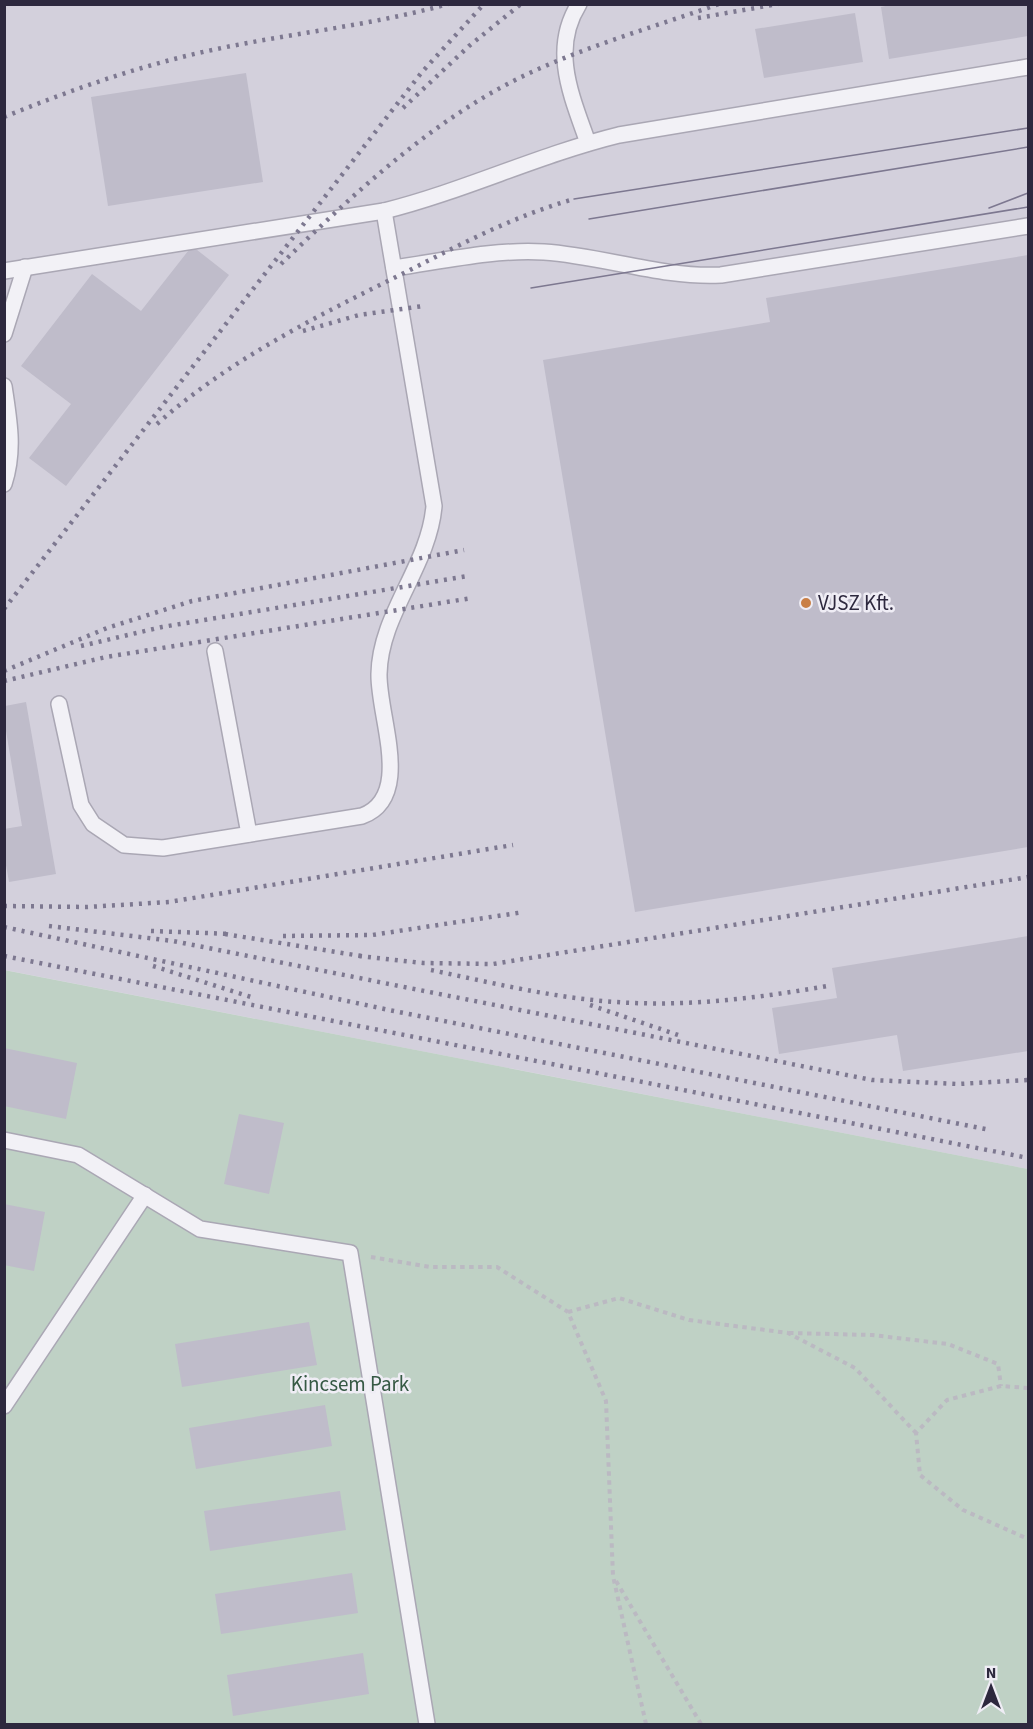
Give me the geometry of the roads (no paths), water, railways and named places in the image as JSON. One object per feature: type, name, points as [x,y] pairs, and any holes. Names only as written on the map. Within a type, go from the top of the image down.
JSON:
[{"type":"lane","points":[[579,4],[567,32],[564,58],[568,83],[588,143]]},
{"type":"lane","points":[[4,271],[384,211],[441,196],[531,160],[619,135],[1029,67]]},
{"type":"lane","points":[[59,704],[81,805],[93,824],[124,845],[150,848],[249,834],[363,816],[379,808],[388,791],[391,773],[379,690],[381,651],[428,542],[434,506],[384,211]]},
{"type":"lane","points":[[394,268],[497,253],[522,252],[565,255],[670,274],[721,275],[1029,226]]},
{"type":"lane","points":[[4,334],[25,267]]},
{"type":"lane","points":[[4,386],[12,453],[4,484]]},
{"type":"lane","points":[[215,651],[249,834]]},
{"type":"lane","points":[[4,1140],[78,1155],[200,1229],[350,1253],[427,1725]]},
{"type":"lane","points":[[4,1406],[145,1196]]},
{"type":"tram line","points":[[574,199],[1028,128]]},
{"type":"tram line","points":[[589,219],[1028,147]]},
{"type":"tram line","points":[[989,208],[1028,193]]},
{"type":"tram line","points":[[531,288],[1028,207]]},
{"type":"railway","points":[[4,117],[90,84],[178,58],[245,43],[381,20],[448,4]]},
{"type":"railway","points":[[4,609],[422,72],[484,4]]},
{"type":"railway","points":[[403,108],[469,46],[521,4]]},
{"type":"railway","points":[[281,264],[369,182],[431,132],[464,109],[534,71],[579,52],[719,4]]},
{"type":"railway","points":[[698,18],[778,4]]},
{"type":"railway","points":[[157,424],[214,379],[307,323],[487,232],[574,199]]},
{"type":"railway","points":[[303,331],[359,315],[423,306]]},
{"type":"railway","points":[[4,671],[107,628],[192,601],[464,550]]},
{"type":"railway","points":[[81,646],[162,627],[468,576]]},
{"type":"railway","points":[[4,681],[106,657],[472,598]]},
{"type":"railway","points":[[4,906],[87,907],[169,902],[513,845]]},
{"type":"railway","points":[[359,956],[423,963],[493,964],[1028,877]]},
{"type":"railway","points":[[283,936],[372,935],[524,912]]},
{"type":"railway","points":[[49,926],[173,941],[872,1080],[958,1084],[1028,1080]]},
{"type":"railway","points":[[4,927],[389,1010],[990,1130]]},
{"type":"railway","points":[[151,931],[232,934]]},
{"type":"railway","points":[[225,934],[367,957]]},
{"type":"railway","points":[[4,956],[1028,1158]]},
{"type":"railway","points":[[153,966],[251,997]]},
{"type":"railway","points":[[431,970],[560,996],[631,1003],[716,1001],[827,986]]},
{"type":"railway","points":[[590,1005],[681,1036]]},
{"type":"place","name":"VJSZ Kft.","points":[[806,603]]},
{"type":"park label","name":"Kincsem Park","points":[[350,1384]]}]
